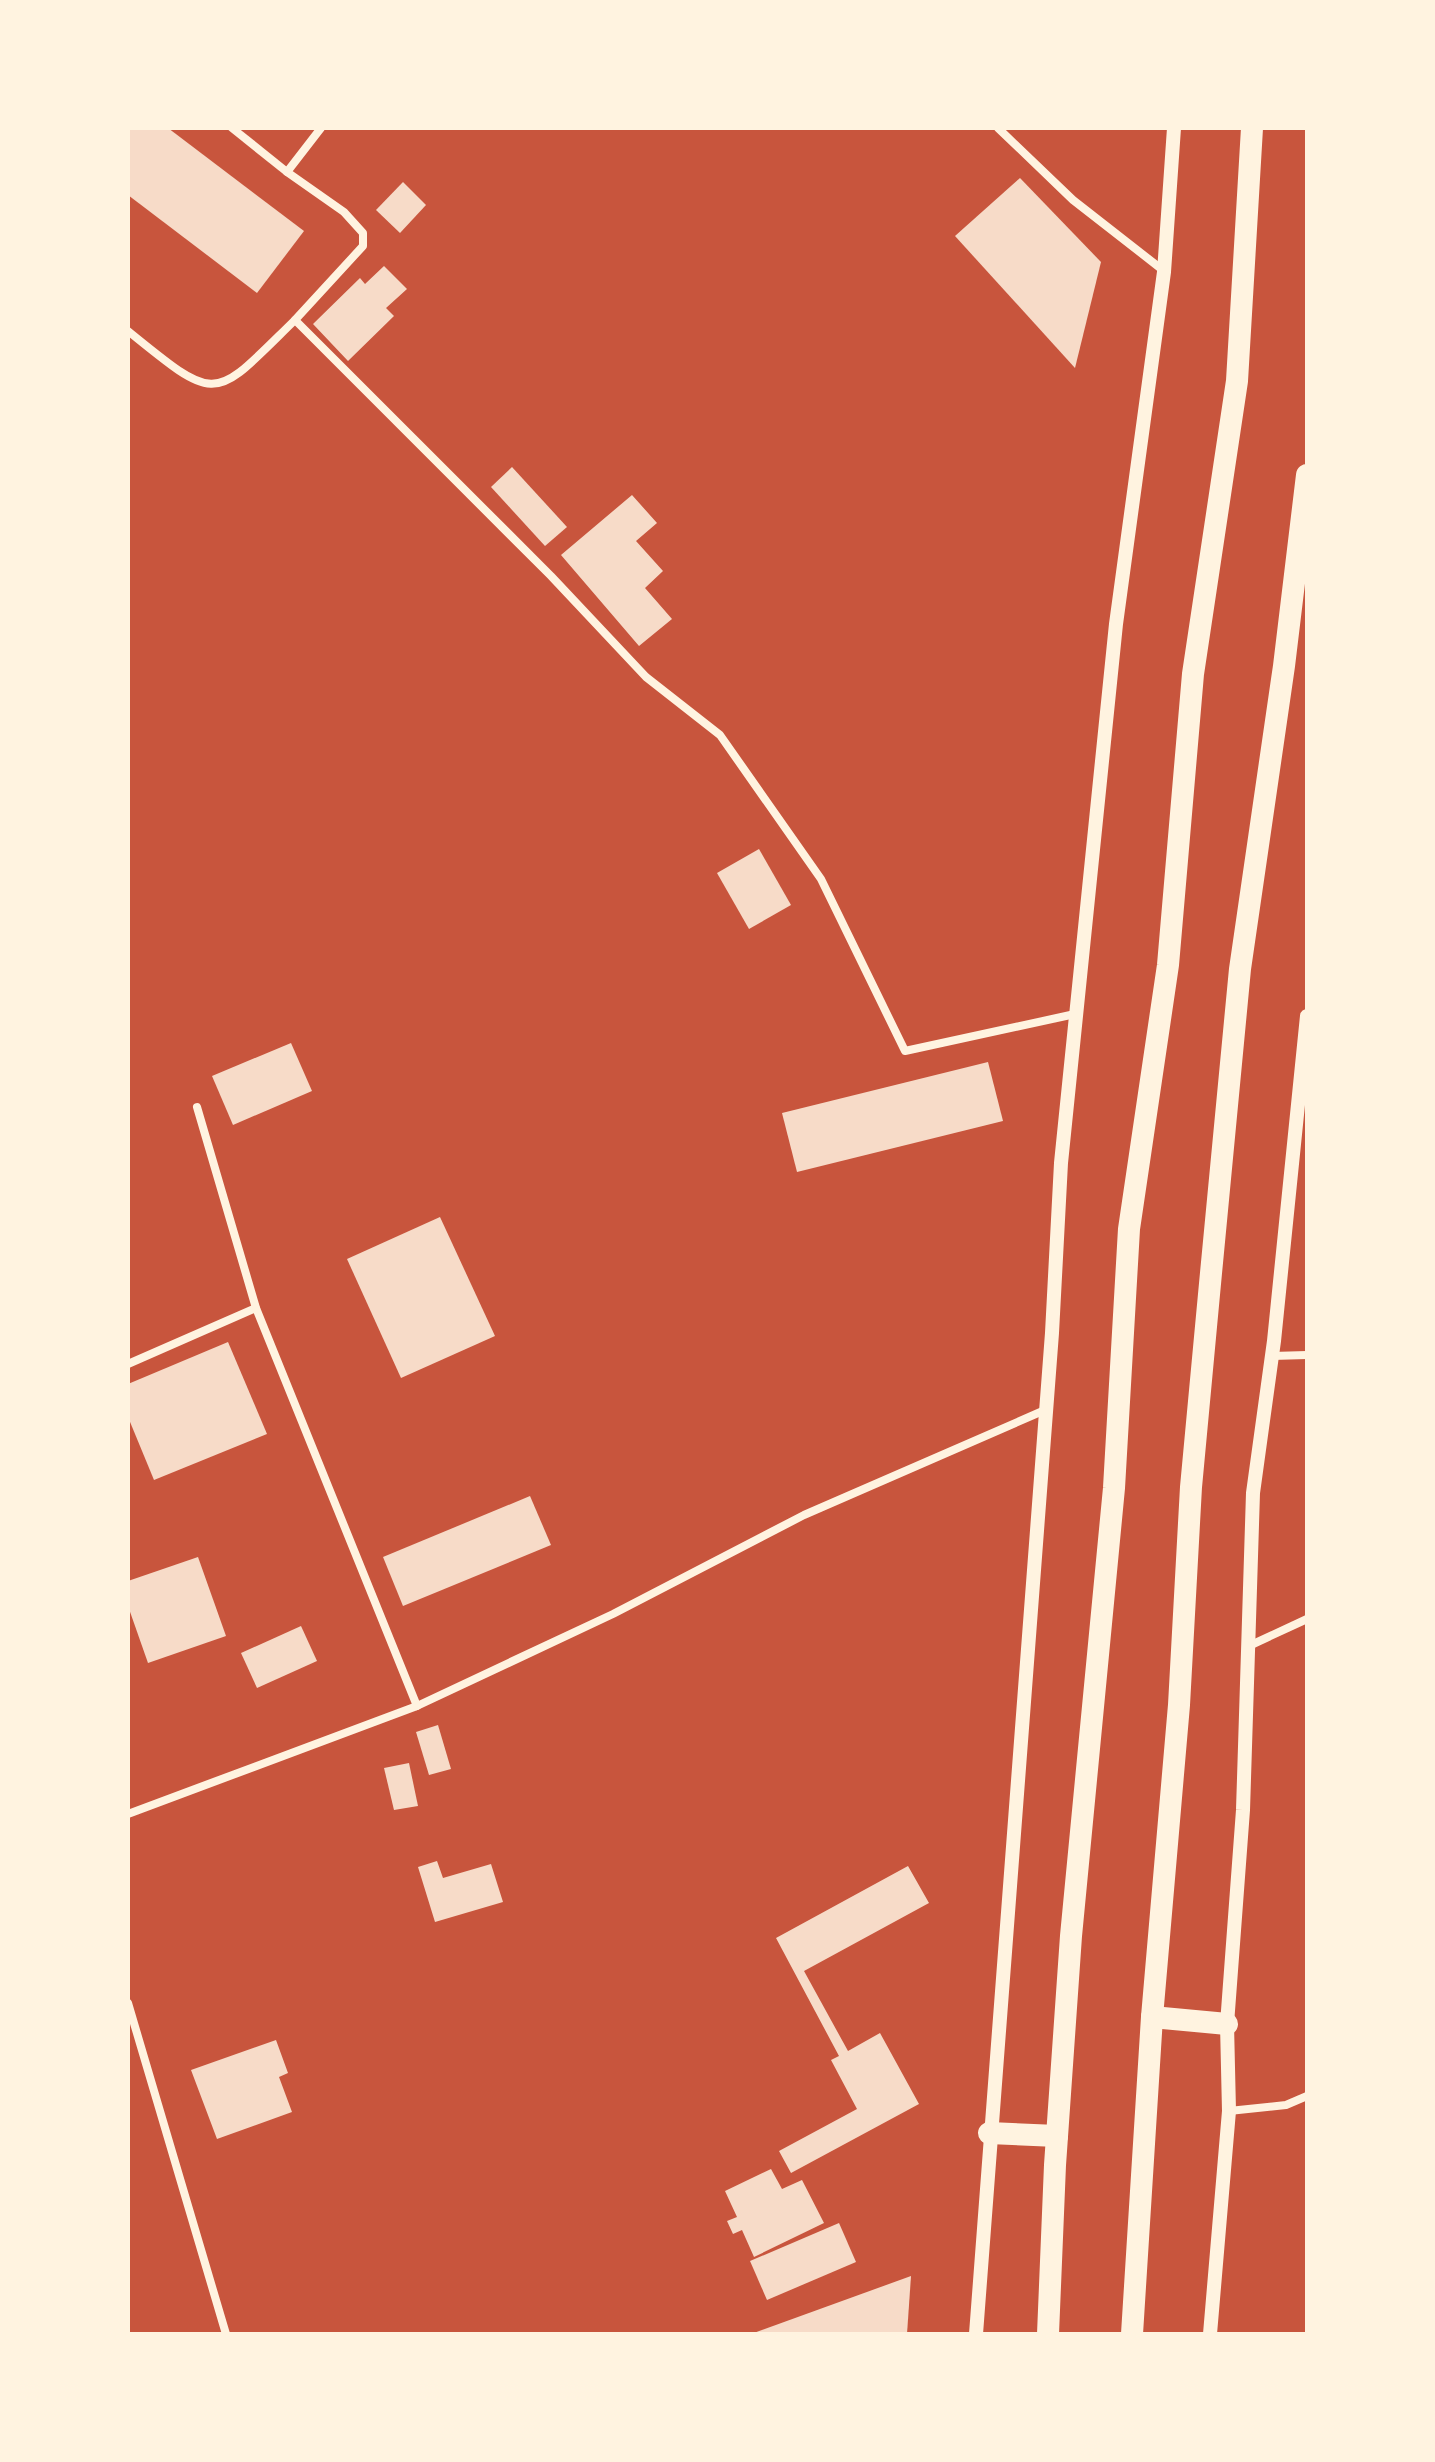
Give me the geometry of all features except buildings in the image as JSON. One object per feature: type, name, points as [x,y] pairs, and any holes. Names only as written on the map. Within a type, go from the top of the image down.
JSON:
[{"type":"highway","points":[[1048,2334],[1057,2136],[1071,1936],[1114,1488],[1129,1229],[1168,965],[1193,674],[1237,381],[1252,128]]},
{"type":"highway","points":[[1132,2334],[1152,2017],[1179,1705],[1191,1487],[1240,969],[1284,666],[1307,475]]},
{"type":"highway","points":[[1152,2017],[1227,2024]]},
{"type":"highway","points":[[989,2133],[1057,2136]]},
{"type":"street","points":[[128,331],[180,373],[197,382],[215,385],[233,380],[295,320],[363,246],[363,233],[344,212],[232,128]]},
{"type":"street","points":[[287,172],[321,128]]},
{"type":"street","points":[[998,128],[1073,200],[1164,272]]},
{"type":"street","points":[[976,2334],[1075,1014],[1116,624],[1164,272],[1174,128]]},
{"type":"street","points":[[295,320],[551,576],[646,677],[720,735],[821,879],[905,1051],[1075,1014]]},
{"type":"street","points":[[1210,2334],[1229,2111],[1227,2024],[1243,1810],[1251,1645],[1253,1493],[1272,1356],[1307,1016]]},
{"type":"street","points":[[197,1107],[256,1308],[417,1706]]},
{"type":"street","points":[[128,1364],[256,1308]]},
{"type":"street","points":[[1272,1356],[1307,1355]]},
{"type":"street","points":[[128,1814],[417,1706],[613,1614],[804,1515],[1045,1410]]},
{"type":"street","points":[[1251,1645],[1307,1619]]},
{"type":"street","points":[[128,2003],[226,2334]]},
{"type":"street","points":[[1229,2111],[1286,2105],[1307,2096]]}]
